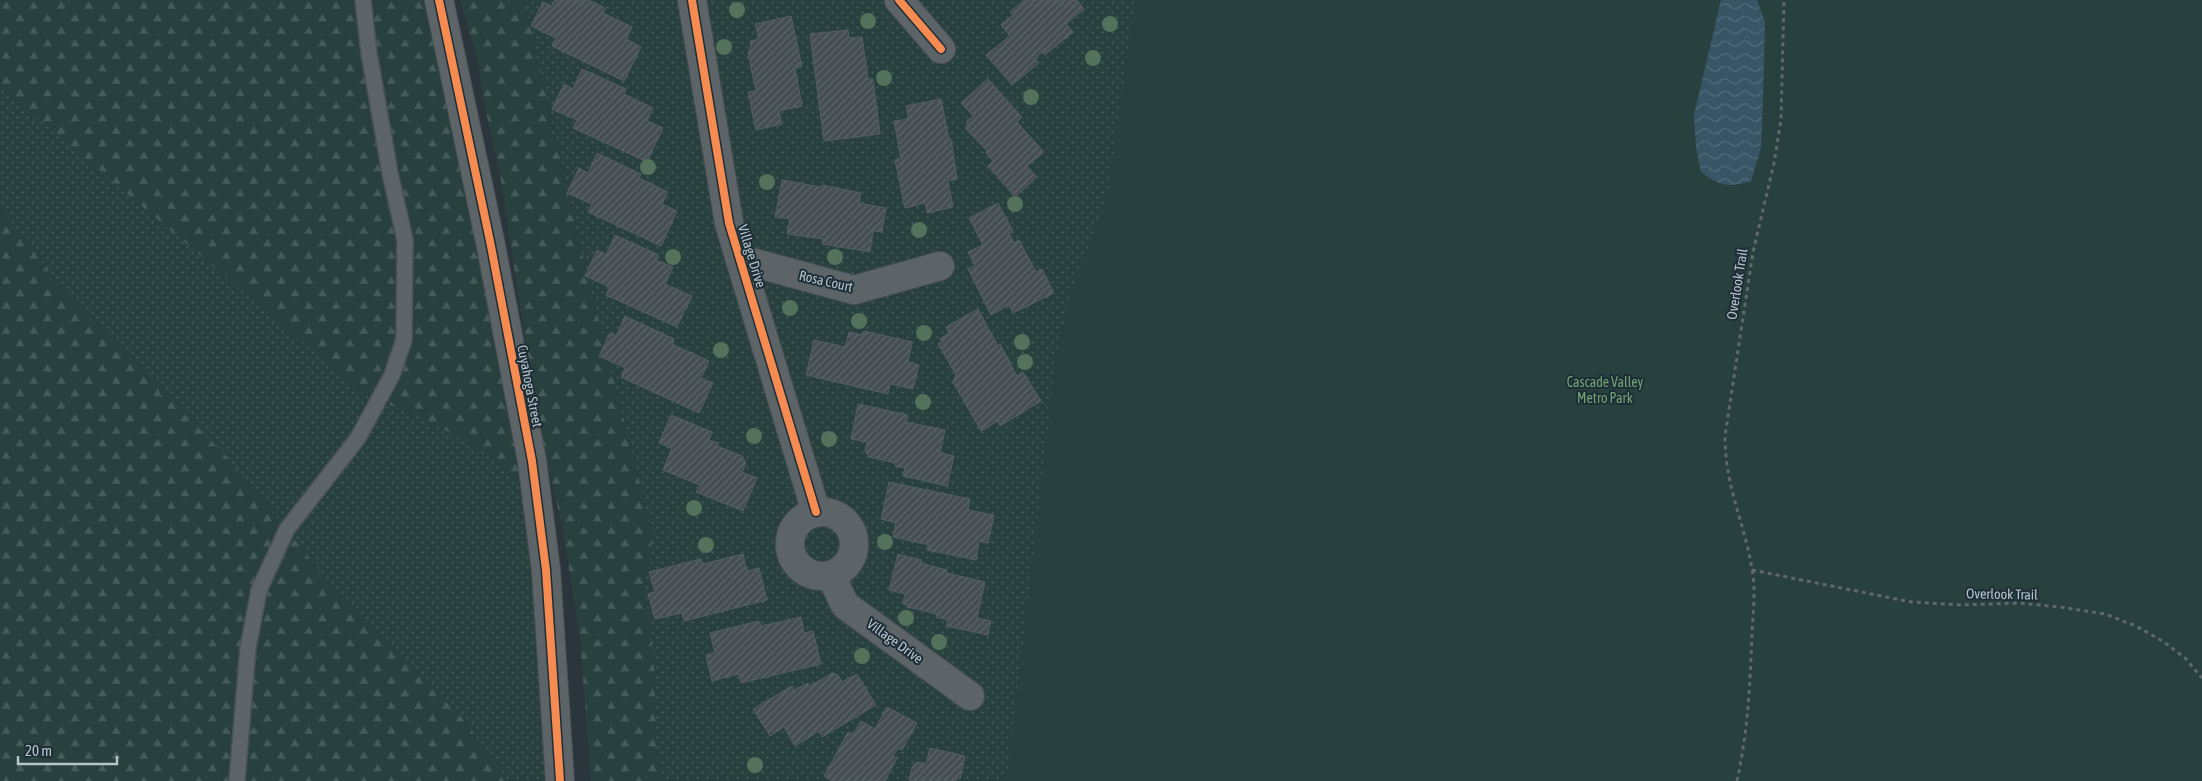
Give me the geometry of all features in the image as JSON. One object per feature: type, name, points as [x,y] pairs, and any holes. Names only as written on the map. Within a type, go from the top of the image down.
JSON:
[{"type":"street","name":"Cuyahoga Street","points":[[439,0],[490,241],[532,462],[546,570],[555,677],[560,781]]},
{"type":"street","name":"Village Drive","points":[[692,0],[729,223],[816,512]]},
{"type":"street","points":[[899,0],[941,49]]},
{"type":"street","name":"Rosa Court","points":[[740,259],[854,290],[940,266]]},
{"type":"street","points":[[816,512],[827,512],[837,516],[846,522],[852,532],[854,542],[851,558],[841,571],[831,576],[820,577],[801,569],[794,561],[790,552],[789,542],[798,523],[805,516],[816,512]]},
{"type":"street","name":"Village Drive","points":[[831,576],[846,605],[970,696]]},
{"type":"lane","points":[[238,781],[248,648],[259,590],[287,529],[358,438],[392,375],[404,340],[405,240],[388,164],[369,52],[363,0]]},
{"type":"green space","points":[[0,0],[437,0],[532,461],[521,483],[490,455],[425,419],[365,395],[0,86]]},
{"type":"green space","points":[[460,0],[524,0],[582,254],[653,535],[645,588],[654,662],[656,746],[663,781],[591,781],[580,638],[563,530],[539,426],[500,175],[483,98],[477,57]]},
{"type":"green space","points":[[524,0],[1136,0],[1106,205],[1072,289],[1057,354],[1007,781],[663,781],[656,746],[654,675],[645,588],[653,535],[590,286]]},
{"type":"green space","name":"Cascade Valley Metro Park","points":[[1136,0],[2202,0],[2202,781],[1007,781],[1057,354],[1072,289],[1106,205]]},
{"type":"green space","points":[[0,86],[365,395],[425,419],[490,455],[521,483],[560,781],[508,781],[463,719],[345,601],[225,455],[69,297],[0,208]]},
{"type":"green space","points":[[0,208],[69,297],[225,455],[345,601],[463,719],[508,781],[0,781]]},
{"type":"water","points":[[1721,0],[1757,0],[1765,22],[1761,148],[1751,181],[1736,185],[1719,183],[1701,172],[1696,148],[1694,115]]},
{"type":"building","points":[[555,0],[589,0],[605,8],[603,13],[632,27],[626,39],[641,47],[624,81],[552,46],[556,38],[531,26],[543,2],[552,6]]},
{"type":"building","points":[[1024,0],[1077,0],[1084,9],[1066,24],[1073,32],[1045,55],[1042,52],[1035,58],[1039,63],[1012,85],[986,55],[1010,36],[1001,25],[1013,15],[1010,12]]},
{"type":"building","points":[[791,16],[802,67],[795,68],[802,106],[779,111],[782,124],[756,130],[748,92],[756,91],[748,53],[751,47],[750,41],[759,39],[755,24]]},
{"type":"building","points":[[848,30],[849,38],[862,37],[868,79],[873,79],[880,134],[824,141],[810,34]]},
{"type":"building","points":[[582,69],[626,89],[624,94],[653,108],[647,121],[663,128],[647,162],[573,128],[577,120],[552,109],[564,84],[573,89]]},
{"type":"building","points":[[988,79],[1022,117],[1017,122],[1044,152],[1027,166],[1037,177],[1015,197],[988,166],[993,161],[986,153],[987,151],[966,129],[967,121],[973,116],[961,103]]},
{"type":"building","points":[[941,99],[949,139],[951,139],[957,179],[948,181],[953,207],[927,213],[925,203],[905,208],[895,160],[901,159],[894,121],[909,119],[906,106]]},
{"type":"building","points":[[597,153],[641,174],[639,178],[668,192],[662,204],[677,211],[661,246],[588,212],[592,204],[567,193],[579,168],[588,173]]},
{"type":"building","points":[[782,180],[821,187],[822,185],[861,193],[859,203],[886,208],[882,232],[873,231],[870,252],[822,244],[823,239],[787,234],[790,219],[775,217]]},
{"type":"building","points":[[998,203],[1013,231],[1009,233],[1014,243],[1019,240],[1036,272],[1042,269],[1054,293],[1013,313],[1009,305],[991,315],[968,269],[975,266],[968,252],[983,245],[969,218]]},
{"type":"building","points":[[615,235],[659,255],[656,260],[673,267],[665,284],[692,296],[677,327],[606,295],[610,287],[585,276],[597,250],[606,255]]},
{"type":"building","points":[[978,309],[1017,376],[1023,372],[1041,401],[1000,426],[998,421],[981,431],[953,382],[956,375],[938,344],[942,342],[940,339],[949,333],[946,327]]},
{"type":"building","points":[[625,316],[674,339],[672,344],[709,361],[701,378],[713,383],[699,413],[621,377],[625,368],[599,356],[610,333],[616,336]]},
{"type":"building","points":[[864,331],[912,342],[908,362],[919,365],[913,389],[890,384],[888,394],[806,375],[814,340],[845,347],[849,332],[863,335]]},
{"type":"building","points":[[858,404],[908,415],[906,422],[945,430],[940,453],[954,456],[947,486],[903,476],[905,468],[895,466],[896,463],[869,457],[865,451],[867,442],[851,439]]},
{"type":"building","points":[[671,415],[712,432],[709,440],[719,443],[717,446],[742,456],[746,463],[742,472],[757,478],[743,511],[696,492],[700,485],[663,470],[672,448],[659,443]]},
{"type":"building","points":[[889,482],[970,499],[968,510],[994,515],[988,543],[979,541],[976,560],[927,550],[929,545],[893,537],[896,523],[881,519]]},
{"type":"building","points":[[743,554],[747,571],[759,568],[767,600],[684,621],[682,613],[655,619],[648,594],[655,592],[649,572],[701,559],[703,564]]},
{"type":"building","points":[[898,554],[921,560],[920,563],[947,570],[946,573],[985,582],[977,618],[991,621],[988,635],[946,626],[948,620],[936,617],[937,614],[908,607],[903,603],[905,594],[889,590]]},
{"type":"building","points":[[801,617],[804,633],[813,631],[821,664],[741,683],[739,674],[712,681],[706,655],[715,653],[710,633],[759,621],[761,626]]},
{"type":"building","points":[[832,673],[838,675],[842,682],[857,674],[876,705],[822,737],[819,731],[795,746],[784,727],[770,736],[753,709],[792,686],[795,690],[808,683],[810,686]]},
{"type":"building","points":[[887,707],[917,723],[902,750],[898,748],[893,756],[897,758],[885,781],[832,781],[824,776],[848,732],[853,735],[861,721],[875,729]]},
{"type":"building","points":[[930,748],[965,756],[960,779],[957,778],[956,781],[909,781],[912,767],[917,762],[926,764]]},
{"type":"cycle path","points":[[439,0],[490,241],[532,461],[546,570],[560,781]]},
{"type":"cycle path","points":[[692,0],[729,223],[816,512]]},
{"type":"cycle path","points":[[899,0],[941,49]]}]
